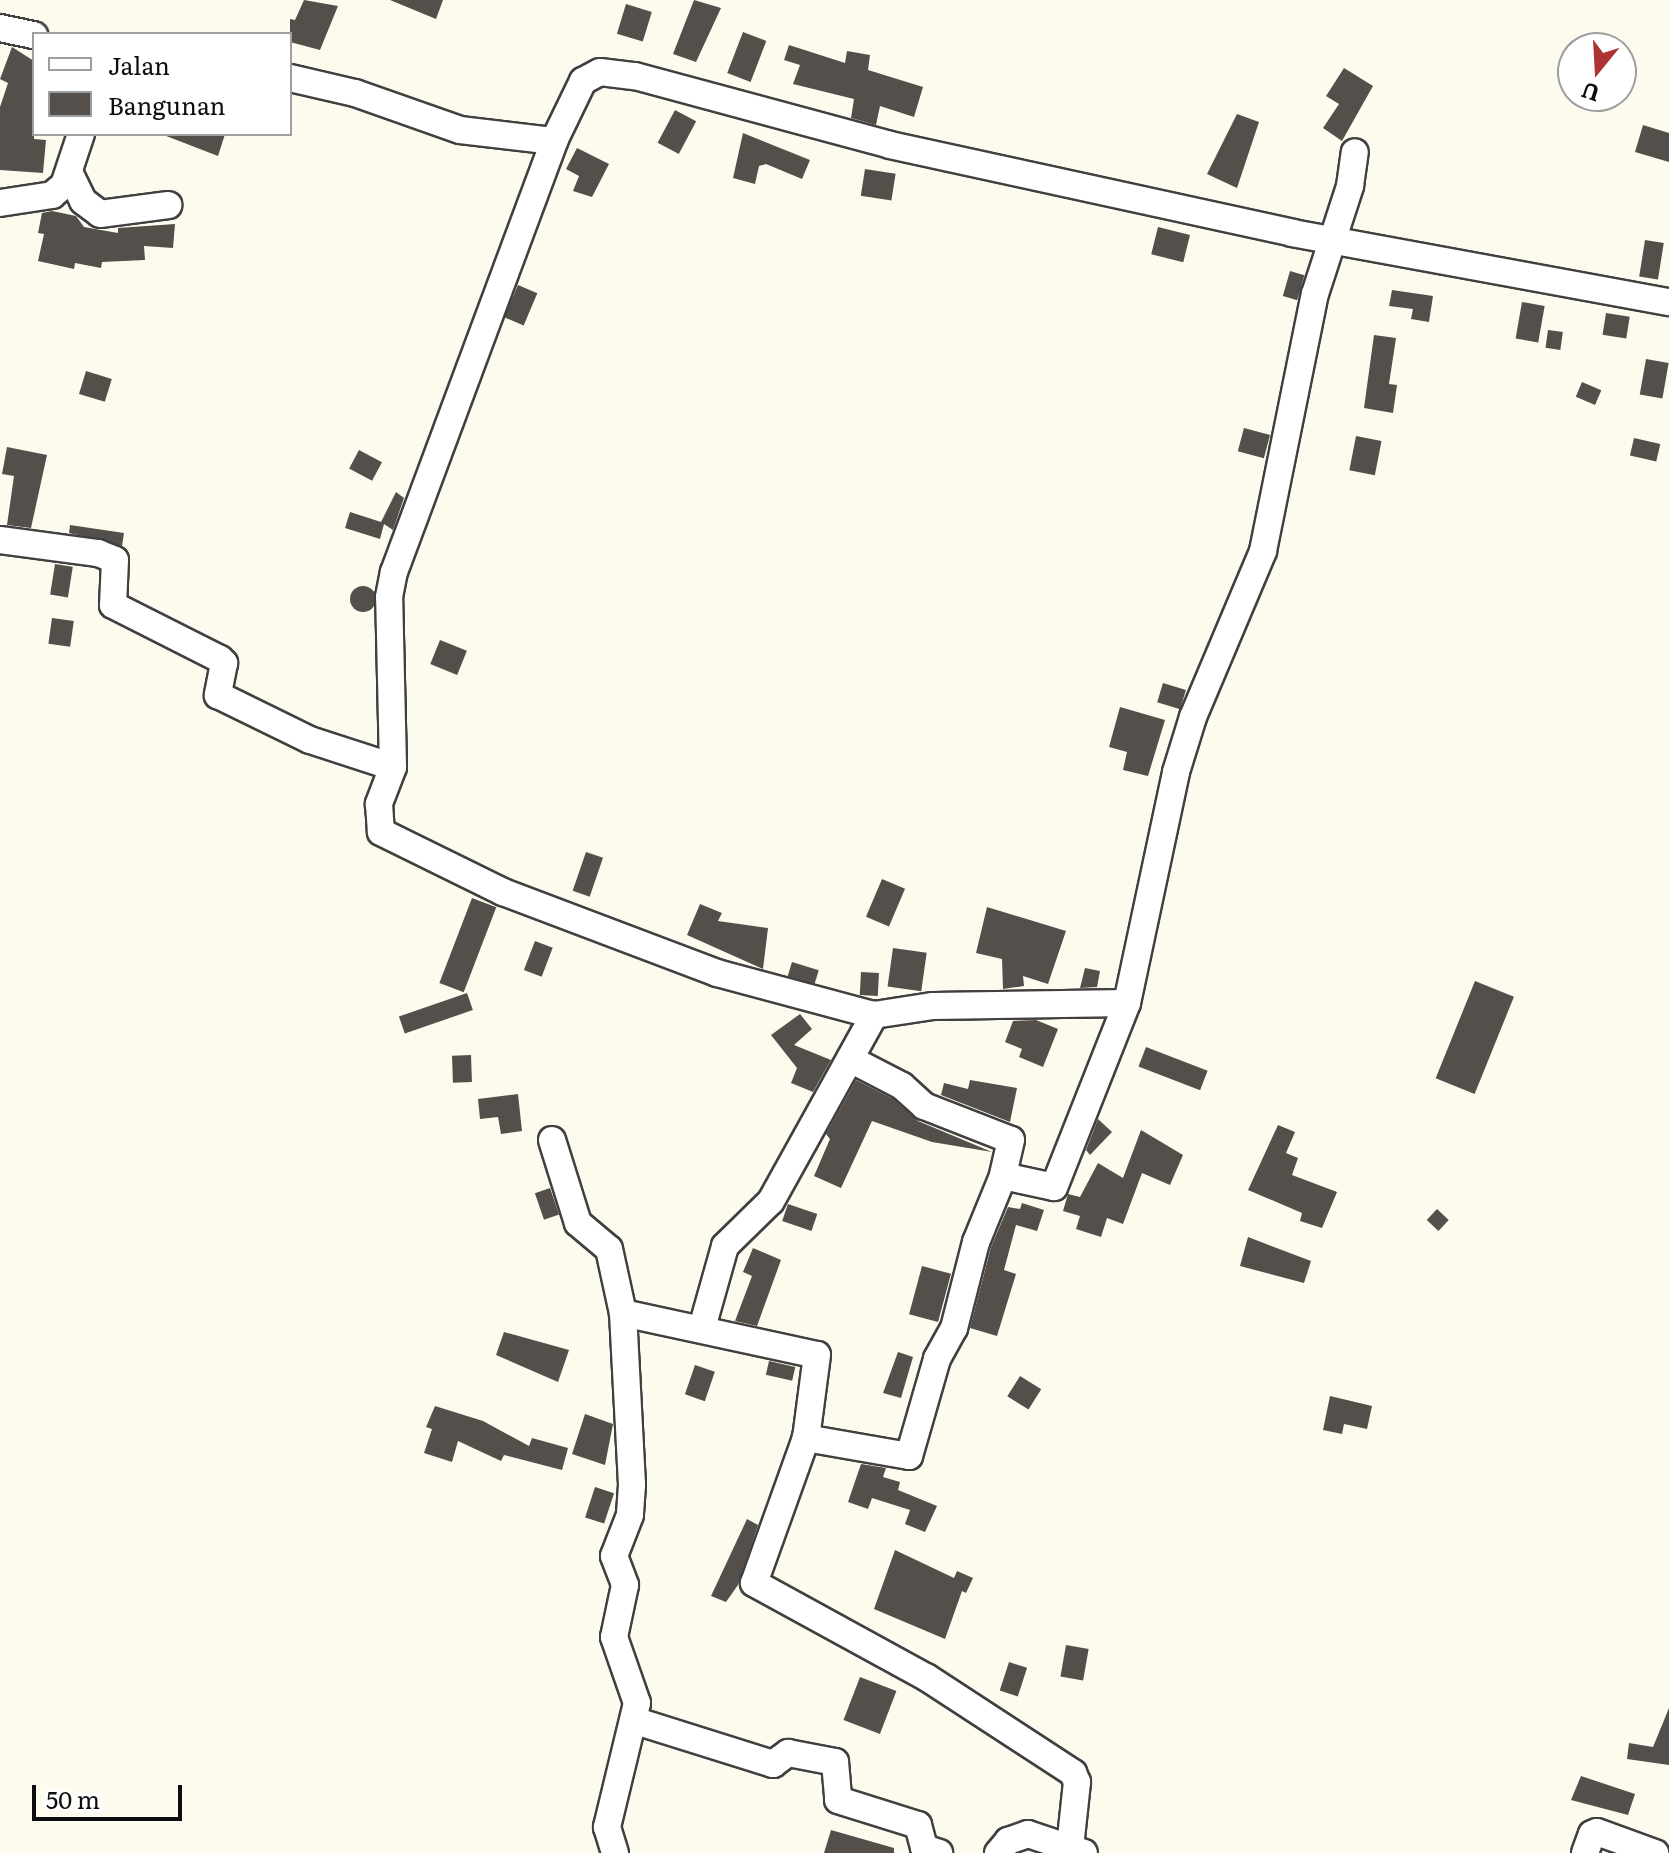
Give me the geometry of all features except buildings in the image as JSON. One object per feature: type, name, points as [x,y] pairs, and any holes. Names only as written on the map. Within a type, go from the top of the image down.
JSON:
[{"type":"street","points":[[0,28],[32,35]]},
{"type":"street","points":[[1127,1003],[933,1006],[874,1015],[717,973],[503,892],[381,832],[379,804],[393,767],[389,597],[394,572],[554,141],[583,81],[600,72],[635,76],[890,145],[1329,240],[1669,302]]},
{"type":"street","points":[[292,78],[355,93],[460,130],[554,141]]},
{"type":"street","points":[[0,203],[52,195],[70,174],[80,136]]},
{"type":"street","points":[[1003,1176],[1054,1187],[1127,1003],[1176,772],[1193,717],[1263,551],[1329,240],[1350,186],[1355,152]]},
{"type":"street","points":[[70,174],[83,201],[100,214],[168,205]]},
{"type":"street","points":[[0,540],[115,560],[113,605],[220,659],[224,663],[218,695],[310,740],[393,767]]},
{"type":"street","points":[[702,1328],[725,1246],[771,1201],[874,1015]]},
{"type":"street","points":[[806,1438],[909,1456],[937,1359],[954,1328],[976,1242],[1003,1176],[1011,1140],[924,1106],[902,1086],[850,1059]]},
{"type":"street","points":[[552,1140],[578,1223],[609,1249],[623,1313],[632,1485],[630,1515],[614,1556],[625,1585],[614,1637],[634,1684],[636,1721],[607,1827],[615,1853]]},
{"type":"street","points":[[623,1313],[817,1355],[806,1438],[754,1583],[926,1677],[1073,1773],[1077,1782],[1077,1850],[1028,1834],[1008,1841],[998,1853]]},
{"type":"street","points":[[636,1721],[773,1764],[788,1753],[834,1762],[838,1800],[918,1825],[924,1848],[939,1853]]},
{"type":"street","points":[[1585,1853],[1595,1832],[1655,1853]]}]
